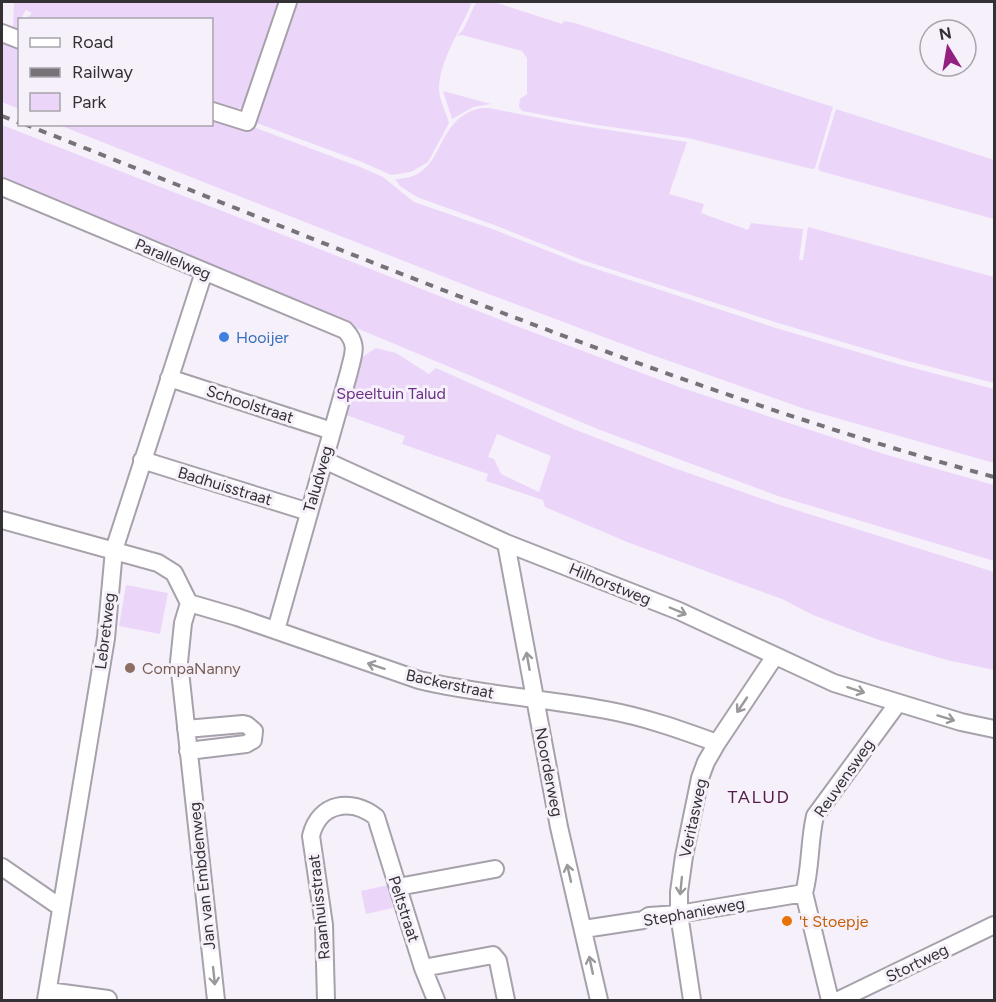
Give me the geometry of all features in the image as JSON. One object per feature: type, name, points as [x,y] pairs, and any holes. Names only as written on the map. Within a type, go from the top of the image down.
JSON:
[{"type":"street","points":[[213,111],[247,122],[288,2]]},
{"type":"street","points":[[2,33],[18,39]]},
{"type":"street","name":"Parallelweg","points":[[2,187],[345,330]]},
{"type":"street","name":"Lebretweg","points":[[47,996],[105,638],[114,550],[204,272]]},
{"type":"street","name":"Taludweg","points":[[276,630],[354,348],[352,338],[345,330]]},
{"type":"street","name":"Schoolstraat","points":[[169,378],[332,431]]},
{"type":"street","name":"Badhuisstraat","points":[[142,460],[309,512]]},
{"type":"street","name":"Hilhorstweg","points":[[324,460],[506,543],[679,611],[834,683],[961,722],[994,729]]},
{"type":"street","points":[[2,520],[158,562],[174,573],[189,603]]},
{"type":"street","name":"Noorderweg","points":[[506,543],[559,827],[599,1000]]},
{"type":"street","name":"Backerstraat","points":[[189,603],[276,630],[419,680],[449,687],[606,710],[664,723],[717,743]]},
{"type":"street","name":"Jan van Embdenweg","points":[[189,603],[183,623],[178,662],[216,1000]]},
{"type":"street","name":"Veritasweg","points":[[692,1000],[679,914],[684,856],[700,778],[717,743],[775,656]]},
{"type":"street","name":"Reuvensweg","points":[[830,1000],[804,893],[808,878],[811,835],[815,816],[898,703]]},
{"type":"street","points":[[186,729],[243,724],[248,725],[254,731],[253,740],[246,744],[188,751]]},
{"type":"street","name":"Peltstraat","points":[[319,816],[335,807],[345,806],[366,809],[376,817],[423,968],[436,1000]]},
{"type":"street","name":"Raanhuisstraat","points":[[319,816],[311,836],[324,925],[326,1000]]},
{"type":"street","points":[[2,867],[60,907]]},
{"type":"street","points":[[398,887],[495,869]]},
{"type":"street","name":"Stephanieweg","points":[[584,929],[644,920],[649,916],[679,914],[804,893]]},
{"type":"street","name":"Stortweg","points":[[839,1000],[994,925]]},
{"type":"street","points":[[423,968],[493,956],[498,961],[506,1000]]},
{"type":"street","points":[[47,996],[108,999]]},
{"type":"green space","points":[[14,2],[284,2],[247,104],[230,110],[213,107],[213,18],[27,18],[32,13],[26,10],[21,18],[18,18],[17,32],[13,29]]},
{"type":"green space","points":[[292,2],[472,2],[444,64],[439,86],[449,123],[428,162],[411,172],[391,175],[254,122]]},
{"type":"green space","points":[[476,2],[494,2],[562,24],[564,21],[575,23],[833,107],[815,168],[688,138],[522,111],[519,107],[520,99],[527,94],[527,58],[522,51],[462,35],[457,36],[463,30]]},
{"type":"green space","points":[[2,39],[18,46],[18,109],[2,102]]},
{"type":"green space","points":[[443,91],[491,104],[473,107],[452,119]]},
{"type":"green space","points":[[481,108],[687,142],[669,194],[704,204],[701,213],[748,230],[751,223],[803,229],[799,260],[803,260],[808,227],[994,277],[994,383],[900,359],[778,323],[582,260],[417,197],[400,186],[395,179],[412,176],[424,169],[454,124],[465,114]]},
{"type":"green space","points":[[836,109],[994,160],[994,219],[820,171],[818,168]]},
{"type":"green space","points":[[213,114],[251,126],[360,167],[383,177],[414,202],[495,230],[581,264],[776,328],[994,389],[994,463],[805,409],[475,289],[62,126],[213,126]]},
{"type":"green space","points":[[2,125],[511,324],[679,387],[887,455],[994,485],[994,561],[778,496],[600,430],[2,180]]},
{"type":"green space","name":"Speeltuin Talud","points":[[376,348],[396,353],[429,374],[436,368],[571,428],[674,468],[780,505],[994,572],[994,670],[947,660],[879,640],[813,615],[782,599],[627,542],[545,507],[543,500],[486,481],[488,474],[402,444],[405,436],[346,415],[362,357]],"holes":[[[497,434],[551,456],[539,492],[501,474],[494,459],[488,457]]]},
{"type":"green space","points":[[126,585],[168,593],[160,634],[119,626]]},
{"type":"green space","points":[[388,885],[393,908],[366,914],[361,891]]},
{"type":"railway","points":[[2,116],[18,122]]},
{"type":"railway","points":[[29,126],[504,314],[625,359],[870,441],[994,477]]},
{"type":"place","name":"Hooijer","points":[[224,337]]},
{"type":"place","name":"CompaNanny","points":[[130,668]]},
{"type":"place","name":"'t Stoepje","points":[[787,921]]},
{"type":"district","name":"TALUD","points":[[759,797]]}]
